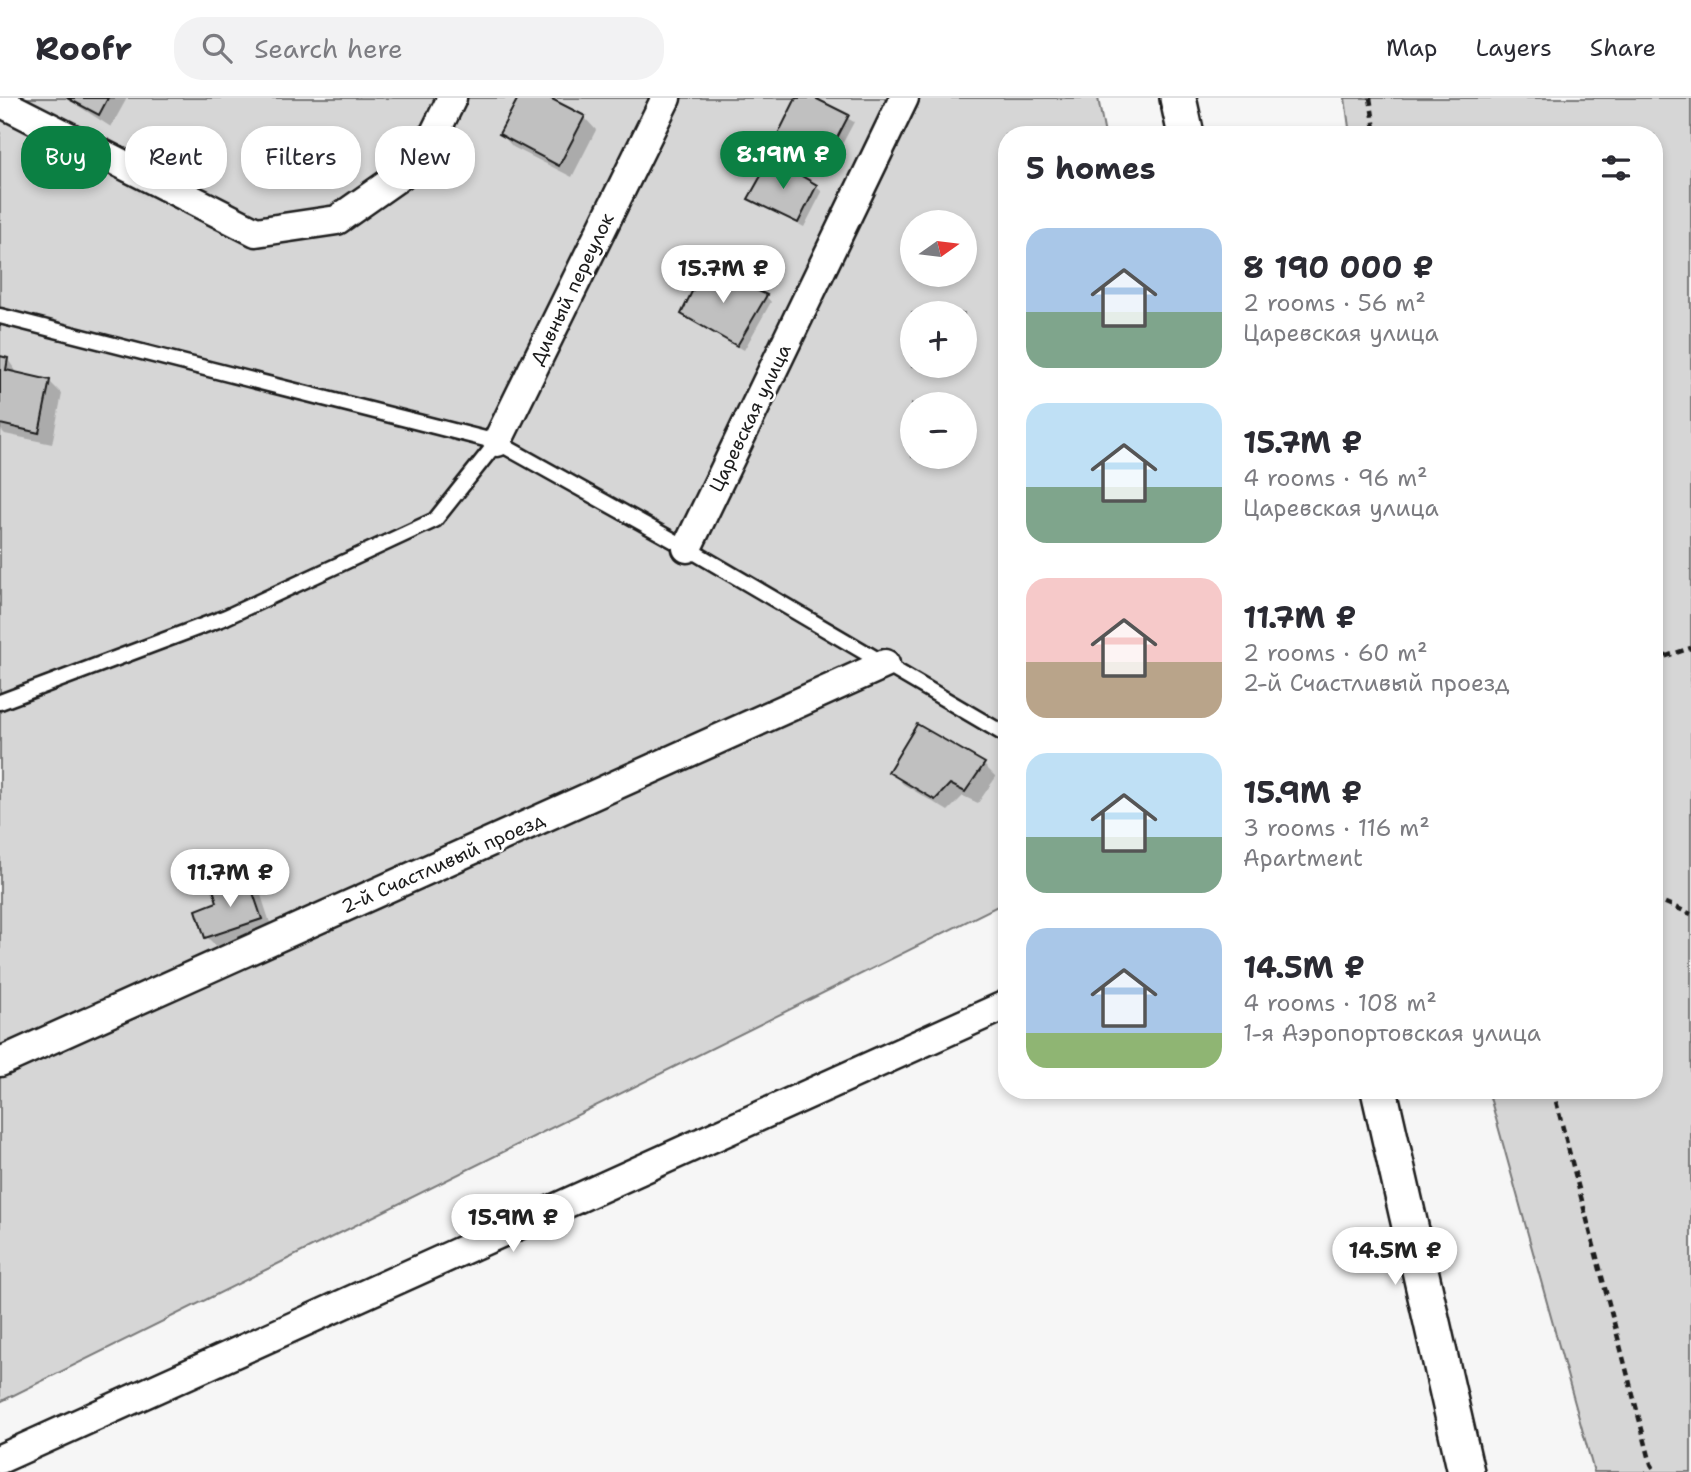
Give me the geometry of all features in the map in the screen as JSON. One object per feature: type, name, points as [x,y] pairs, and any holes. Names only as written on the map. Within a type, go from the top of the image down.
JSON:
[{"type":"street","points":[[0,102],[256,232],[337,220],[421,161],[452,98]]},
{"type":"street","name":"Дивный переулок","points":[[497,442],[666,98]]},
{"type":"street","name":"Царевская улица","points":[[687,548],[904,98]]},
{"type":"street","points":[[1178,98],[1184,126]]},
{"type":"street","name":"2-й Счастливый проезд","points":[[0,1062],[885,664]]},
{"type":"street","points":[[0,1459],[998,1009]]},
{"type":"street","points":[[1381,1099],[1466,1472]]},
{"type":"lane","points":[[0,316],[497,442],[687,548],[998,730]]},
{"type":"lane","points":[[0,702],[226,617],[435,520],[497,442]]},
{"type":"path","points":[[1370,98],[1375,126]]},
{"type":"path","points":[[1663,657],[1691,648]]},
{"type":"path","points":[[1663,902],[1691,914]]},
{"type":"path","points":[[1555,1099],[1651,1464],[1656,1472]]},
{"type":"shaded area","points":[[0,98],[1098,98],[1103,126],[998,126],[998,906],[0,1402]]},
{"type":"shaded area","points":[[1345,98],[1691,98],[1691,1472],[1594,1472],[1490,1099],[1663,1099],[1663,126],[1349,126]]},
{"type":"building","points":[[67,98],[108,98],[99,115]]},
{"type":"building","points":[[518,98],[550,98],[585,116],[559,166],[499,134]]},
{"type":"building","points":[[796,98],[815,98],[849,115],[824,163],[777,136]]},
{"type":"building","points":[[771,158],[817,185],[798,223],[748,199]]},
{"type":"building","points":[[705,265],[767,295],[737,346],[681,314]]},
{"type":"building","points":[[0,356],[8,358],[6,370],[50,380],[39,433],[0,424]]},
{"type":"building","points":[[917,724],[985,763],[965,792],[950,784],[935,800],[888,772]]},
{"type":"building","points":[[248,878],[262,919],[205,938],[196,910],[217,902],[213,889]]}]
